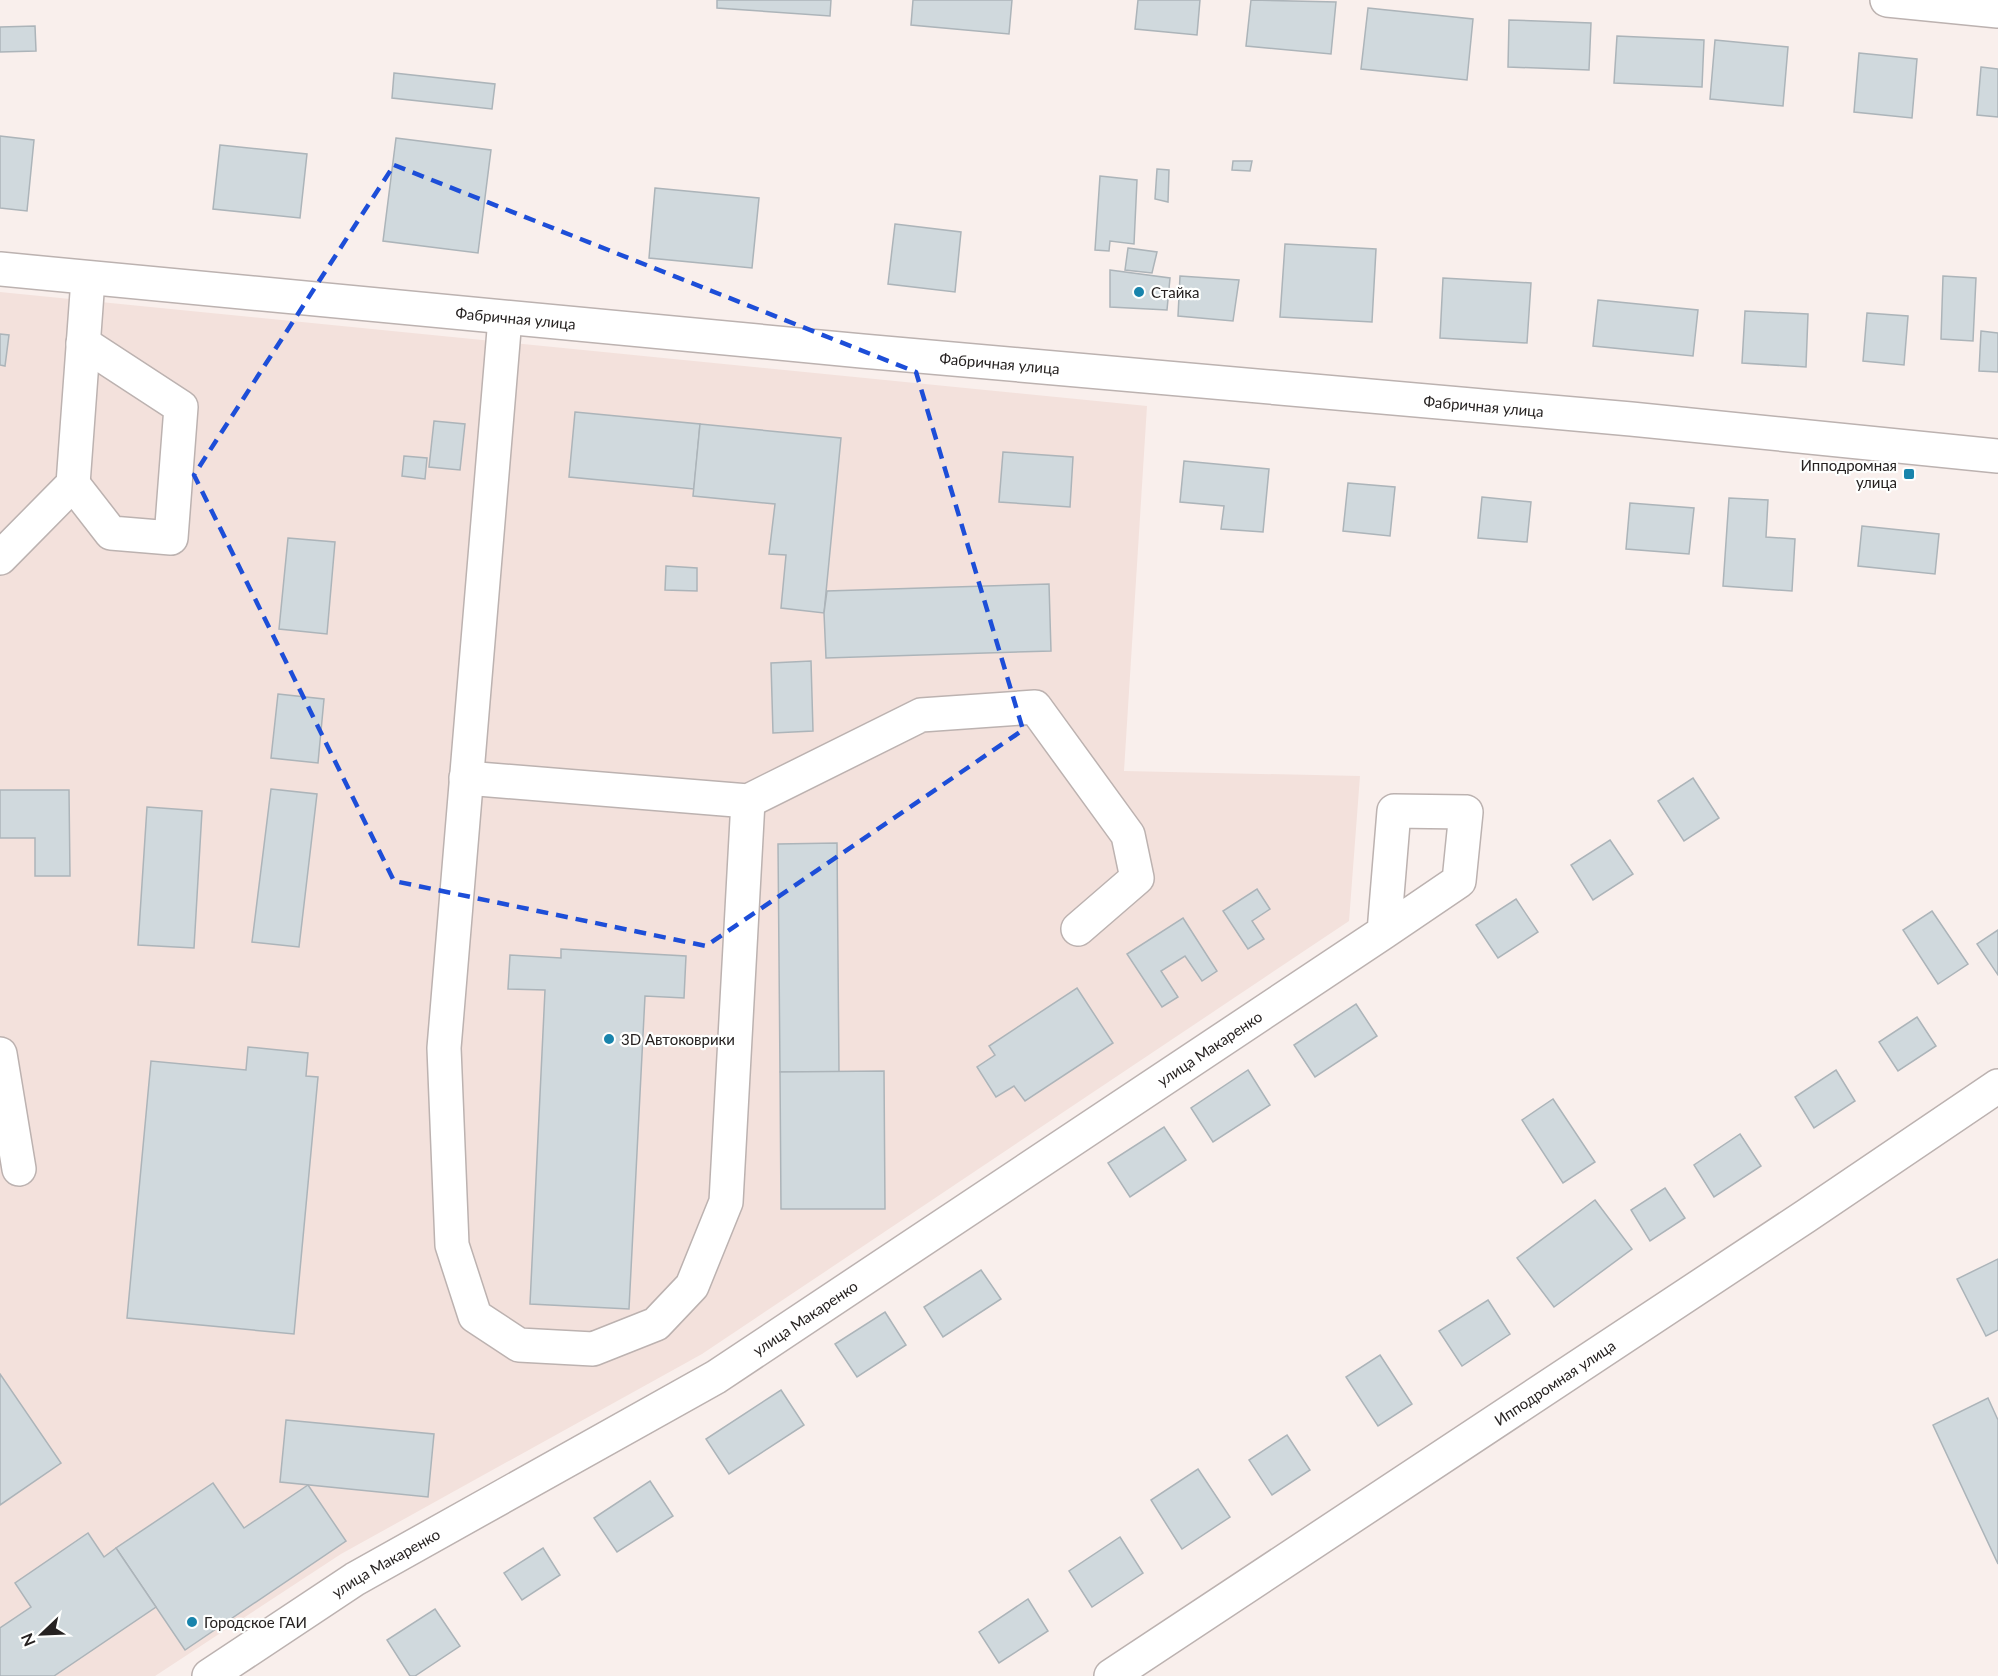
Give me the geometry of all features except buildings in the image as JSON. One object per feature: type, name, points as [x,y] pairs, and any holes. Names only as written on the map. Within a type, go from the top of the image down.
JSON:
[{"type":"street","points":[[1887,0],[1998,11]]},
{"type":"street","name":"Фабричная улица","points":[[0,269],[505,318],[1631,419],[1998,456]]},
{"type":"street","points":[[0,558],[73,484],[88,279]]},
{"type":"street","points":[[505,318],[444,1048],[452,1245],[475,1316],[519,1345],[593,1349],[656,1323],[692,1286],[726,1202],[747,801]]},
{"type":"street","points":[[73,484],[111,533],[171,538],[181,407],[83,343]]},
{"type":"street","points":[[466,778],[747,801],[921,715],[1035,707],[1128,835],[1137,878],[1078,929]]},
{"type":"street","name":"улица Макаренко","points":[[210,1676],[355,1579],[716,1377],[1384,932]]},
{"type":"street","points":[[0,1054],[19,1169]]},
{"type":"street","name":"Ипподромная улица","points":[[1111,1676],[1806,1216],[1998,1086]]},
{"type":"highlighted area","points":[[394,165],[916,372],[1023,730],[706,946],[394,881],[194,475]]},
{"type":"shaded area","points":[[0,292],[1147,406],[1124,771],[1360,776],[1349,921],[702,1354],[341,1554],[155,1676],[0,1676]]},
{"type":"place","name":"Стайка","points":[[1139,292]]},
{"type":"place","name":"Ипподромная улица","points":[[1909,474]]},
{"type":"place","name":"3D Автоковрики","points":[[609,1039]]},
{"type":"place","name":"Городское ГАИ","points":[[192,1622]]}]
